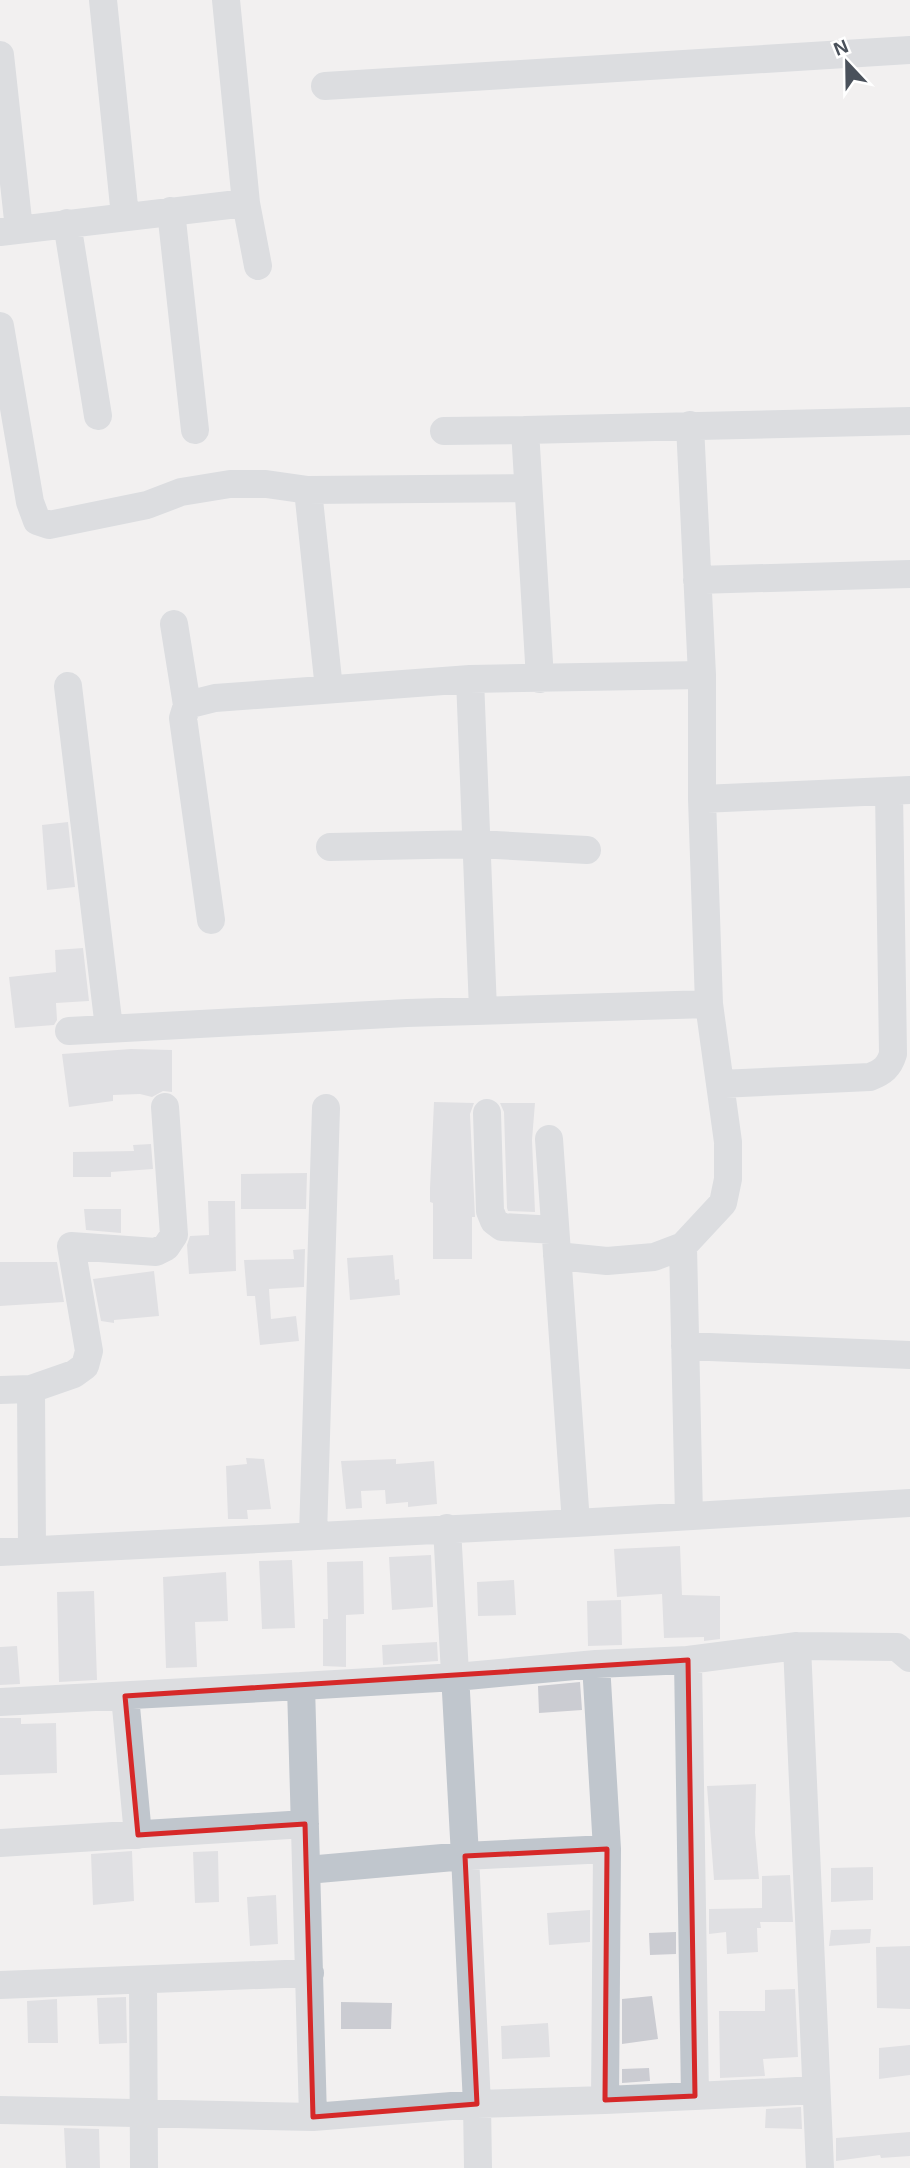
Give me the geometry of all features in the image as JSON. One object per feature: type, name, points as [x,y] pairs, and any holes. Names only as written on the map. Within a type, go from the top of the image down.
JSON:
[{"type":"street","points":[[103,0],[125,216]]},
{"type":"street","points":[[226,0],[246,203],[258,266]]},
{"type":"street","points":[[325,86],[910,50]]},
{"type":"street","points":[[0,55],[9,231],[246,203]]},
{"type":"street","points":[[172,211],[195,430]]},
{"type":"street","points":[[67,223],[98,416]]},
{"type":"street","points":[[0,327],[30,502],[37,521],[48,525],[147,505],[181,492],[230,484],[266,484],[308,490],[528,488]]},
{"type":"street","points":[[444,431],[910,421]]},
{"type":"street","points":[[487,1113],[490,1211],[494,1221],[502,1227],[607,1261],[654,1257],[683,1246],[723,1203],[728,1179],[728,1142],[709,1004],[702,799],[702,675],[690,425]]},
{"type":"street","points":[[525,430],[540,679]]},
{"type":"street","points":[[308,490],[330,689]]},
{"type":"street","points":[[697,580],[910,574]]},
{"type":"street","points":[[174,624],[187,705],[183,718],[211,920]]},
{"type":"street","points":[[187,705],[215,698],[470,679],[702,675]]},
{"type":"street","points":[[470,679],[483,1010]]},
{"type":"street","points":[[68,686],[110,1028]]},
{"type":"street","points":[[702,799],[899,791],[893,1054],[889,1065],[881,1073],[870,1077],[720,1084]]},
{"type":"street","points":[[330,847],[477,844],[587,850]]},
{"type":"street","points":[[69,1031],[483,1010],[709,1004]]},
{"type":"street","points":[[0,1390],[32,1389],[74,1374],[85,1366],[89,1351],[71,1246],[156,1252],[166,1247],[174,1235],[165,1107]]},
{"type":"street","points":[[313,1535],[326,1108]]},
{"type":"street","points":[[549,1139],[576,1523]]},
{"type":"street","points":[[683,1246],[689,1516]]},
{"type":"street","points":[[685,1346],[910,1355]]},
{"type":"street","points":[[32,1389],[32,1550]]},
{"type":"street","points":[[0,1552],[910,1503]]},
{"type":"street","points":[[447,1528],[466,1856],[478,2168]]},
{"type":"street","points":[[0,1702],[456,1677],[596,1664],[688,1660],[797,1646],[897,1647],[910,1658]]},
{"type":"street","points":[[797,1646],[820,2168]]},
{"type":"street","points":[[688,1660],[695,2096]]},
{"type":"street","points":[[596,1664],[607,1849],[605,2100]]},
{"type":"street","points":[[301,1686],[313,2117]]},
{"type":"street","points":[[125,1696],[138,1835]]},
{"type":"street","points":[[0,1843],[305,1824]]},
{"type":"street","points":[[307,1870],[466,1856],[607,1849]]},
{"type":"street","points":[[0,1985],[310,1973]]},
{"type":"street","points":[[143,1980],[144,2168]]},
{"type":"street","points":[[0,2110],[313,2117],[477,2104],[816,2090]]},
{"type":"highlighted area","points":[[688,1660],[695,2096],[605,2100],[607,1849],[465,1856],[477,2104],[313,2117],[305,1824],[138,1835],[125,1696]]},
{"type":"building","points":[[68,822],[75,887],[47,890],[42,825]]},
{"type":"building","points":[[83,948],[89,1001],[56,1003],[57,1020],[54,1025],[15,1028],[9,977],[56,972],[55,950]]},
{"type":"building","points":[[131,1049],[172,1050],[172,1092],[163,1091],[152,1097],[140,1094],[113,1095],[113,1101],[69,1107],[62,1054]]},
{"type":"building","points":[[434,1102],[474,1103],[470,1114],[475,1217],[472,1217],[472,1259],[433,1259],[433,1203],[430,1202],[430,1188]]},
{"type":"building","points":[[500,1103],[535,1103],[532,1140],[535,1212],[508,1211],[507,1208],[504,1112]]},
{"type":"building","points":[[151,1144],[153,1169],[111,1172],[111,1177],[73,1177],[73,1152],[134,1151],[133,1145]]},
{"type":"building","points":[[307,1173],[306,1209],[241,1209],[241,1174]]},
{"type":"building","points":[[208,1201],[235,1201],[236,1271],[189,1274],[187,1245],[190,1236],[209,1235]]},
{"type":"building","points":[[84,1209],[121,1209],[121,1233],[86,1230]]},
{"type":"building","points":[[305,1249],[304,1287],[269,1289],[271,1319],[296,1316],[299,1341],[260,1345],[255,1296],[247,1296],[244,1260],[294,1259],[293,1250]]},
{"type":"building","points":[[393,1255],[395,1280],[399,1279],[400,1295],[350,1300],[347,1258]]},
{"type":"building","points":[[0,1262],[57,1262],[64,1302],[0,1306]]},
{"type":"building","points":[[154,1271],[159,1316],[114,1320],[114,1323],[101,1321],[93,1279]]},
{"type":"building","points":[[246,1458],[264,1459],[271,1509],[247,1510],[248,1519],[228,1519],[226,1466],[247,1464]]},
{"type":"building","points":[[396,1459],[396,1464],[434,1461],[437,1504],[408,1507],[408,1502],[386,1504],[385,1490],[361,1491],[362,1508],[346,1509],[341,1461]]},
{"type":"building","points":[[680,1546],[682,1595],[720,1596],[720,1639],[704,1641],[704,1637],[664,1638],[662,1594],[617,1597],[614,1549]]},
{"type":"building","points":[[431,1555],[433,1607],[392,1610],[389,1557]]},
{"type":"building","points":[[292,1560],[295,1628],[262,1629],[259,1561]]},
{"type":"building","points":[[363,1561],[364,1614],[346,1615],[346,1667],[323,1666],[323,1619],[328,1619],[327,1562]]},
{"type":"building","points":[[226,1572],[228,1621],[195,1622],[197,1667],[166,1668],[163,1577]]},
{"type":"building","points":[[514,1580],[516,1615],[478,1616],[477,1582]]},
{"type":"building","points":[[94,1591],[97,1680],[59,1682],[57,1592]]},
{"type":"building","points":[[621,1600],[622,1645],[588,1646],[587,1601]]},
{"type":"building","points":[[437,1642],[438,1661],[383,1665],[382,1645]]},
{"type":"building","points":[[17,1646],[20,1684],[0,1685],[0,1647]]},
{"type":"building","points":[[580,1682],[582,1710],[539,1713],[538,1686]]},
{"type":"building","points":[[0,1718],[21,1718],[21,1724],[56,1723],[57,1773],[0,1775]]},
{"type":"building","points":[[756,1784],[755,1833],[759,1879],[714,1880],[707,1786]]},
{"type":"building","points":[[132,1851],[134,1901],[93,1905],[91,1854]]},
{"type":"building","points":[[218,1851],[219,1902],[195,1903],[193,1852]]},
{"type":"building","points":[[873,1867],[873,1900],[831,1902],[831,1868]]},
{"type":"building","points":[[790,1875],[793,1922],[760,1922],[761,1928],[757,1928],[758,1952],[727,1954],[726,1932],[709,1934],[709,1909],[762,1908],[762,1876]]},
{"type":"building","points":[[276,1895],[278,1944],[250,1946],[247,1897]]},
{"type":"building","points":[[590,1910],[590,1942],[549,1945],[547,1913]]},
{"type":"building","points":[[871,1929],[870,1943],[829,1946],[831,1930]]},
{"type":"building","points":[[676,1932],[676,1954],[650,1955],[649,1933]]},
{"type":"building","points":[[910,1946],[910,2009],[877,2008],[876,1947]]},
{"type":"building","points":[[795,1989],[798,2057],[763,2059],[765,2076],[720,2078],[719,2011],[765,2011],[765,1990]]},
{"type":"building","points":[[652,1996],[658,2039],[622,2044],[622,1999]]},
{"type":"building","points":[[126,1997],[127,2043],[99,2044],[97,1998]]},
{"type":"building","points":[[57,1999],[58,2043],[28,2043],[27,2001]]},
{"type":"building","points":[[341,2002],[392,2003],[391,2029],[341,2029]]},
{"type":"building","points":[[548,2023],[550,2057],[502,2059],[501,2026]]},
{"type":"building","points":[[910,2045],[910,2075],[879,2079],[879,2048]]},
{"type":"building","points":[[649,2068],[650,2081],[622,2083],[622,2069]]},
{"type":"building","points":[[801,2107],[802,2129],[765,2128],[766,2109]]},
{"type":"building","points":[[64,2128],[99,2129],[100,2168],[66,2168]]},
{"type":"building","points":[[910,2132],[910,2156],[881,2158],[880,2155],[836,2161],[836,2138]]}]
